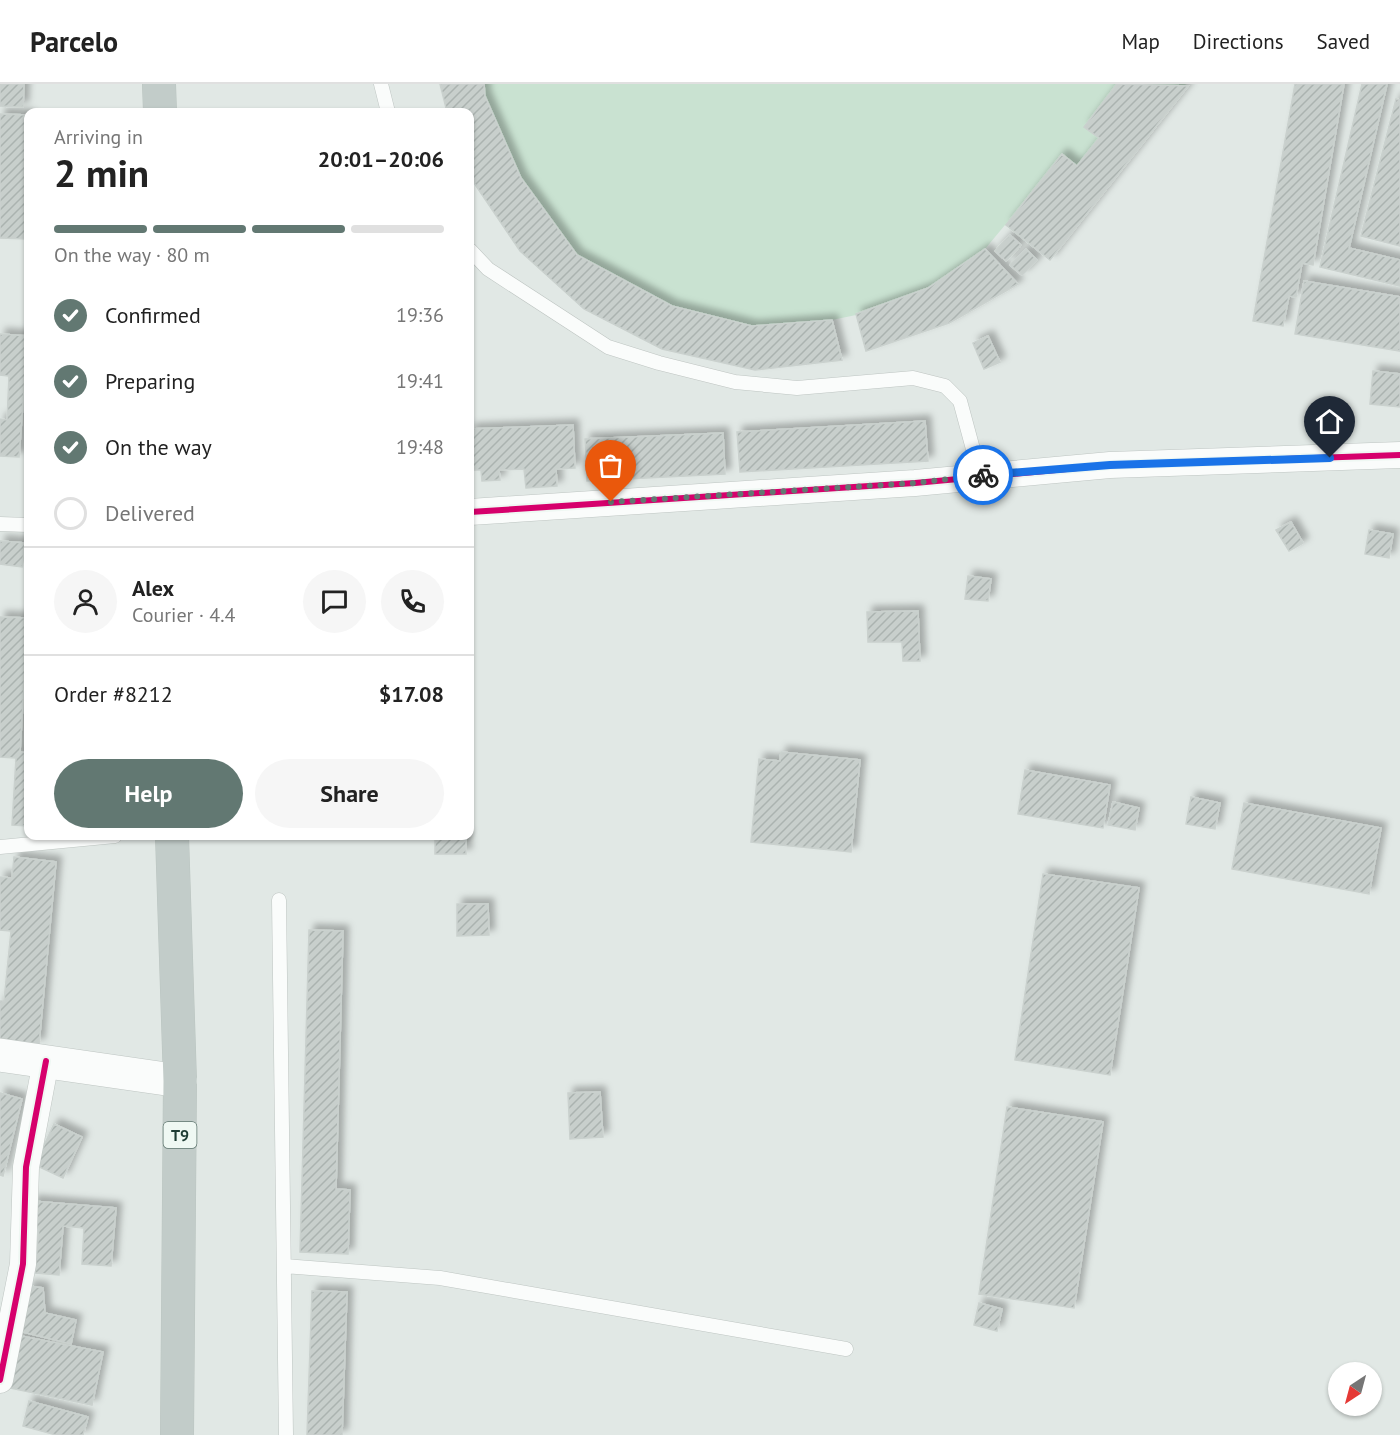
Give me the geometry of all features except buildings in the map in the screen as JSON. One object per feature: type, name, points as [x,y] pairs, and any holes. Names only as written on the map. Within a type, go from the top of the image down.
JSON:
[{"type":"highway","points":[[159,84],[160,108]]},
{"type":"highway","name":"T9","points":[[172,840],[180,1081],[177,1435]]},
{"type":"street","points":[[474,512],[915,483],[980,475],[1110,465],[1400,455]]},
{"type":"street","points":[[0,1054],[180,1081]]},
{"type":"street","points":[[0,1380],[16,1310],[23,1264],[26,1167],[46,1061]]},
{"type":"lane","points":[[381,84],[387,108]]},
{"type":"lane","points":[[474,254],[488,269],[608,347],[659,363],[735,382],[797,388],[913,378],[945,386],[960,401],[980,475]]},
{"type":"lane","points":[[0,524],[24,525]]},
{"type":"lane","points":[[0,847],[73,840]]},
{"type":"lane","points":[[279,900],[286,1435]]},
{"type":"lane","points":[[284,1266],[440,1278],[846,1349]]},
{"type":"green space","points":[[440,84],[1185,84],[1188,86],[1050,260],[1005,225],[985,249],[1018,284],[949,323],[866,351],[856,315],[832,320],[842,360],[662,349],[584,309],[520,251],[474,183],[474,108],[446,108]]},
{"type":"cycle path","points":[[474,512],[915,483],[1110,465],[1400,455]]},
{"type":"cycle path","points":[[0,1380],[23,1264],[26,1167],[46,1061]]},
{"type":"way so far","points":[[611,502],[915,483],[983,475]]},
{"type":"route","points":[[983,475],[1110,465],[1330,458]]}]
